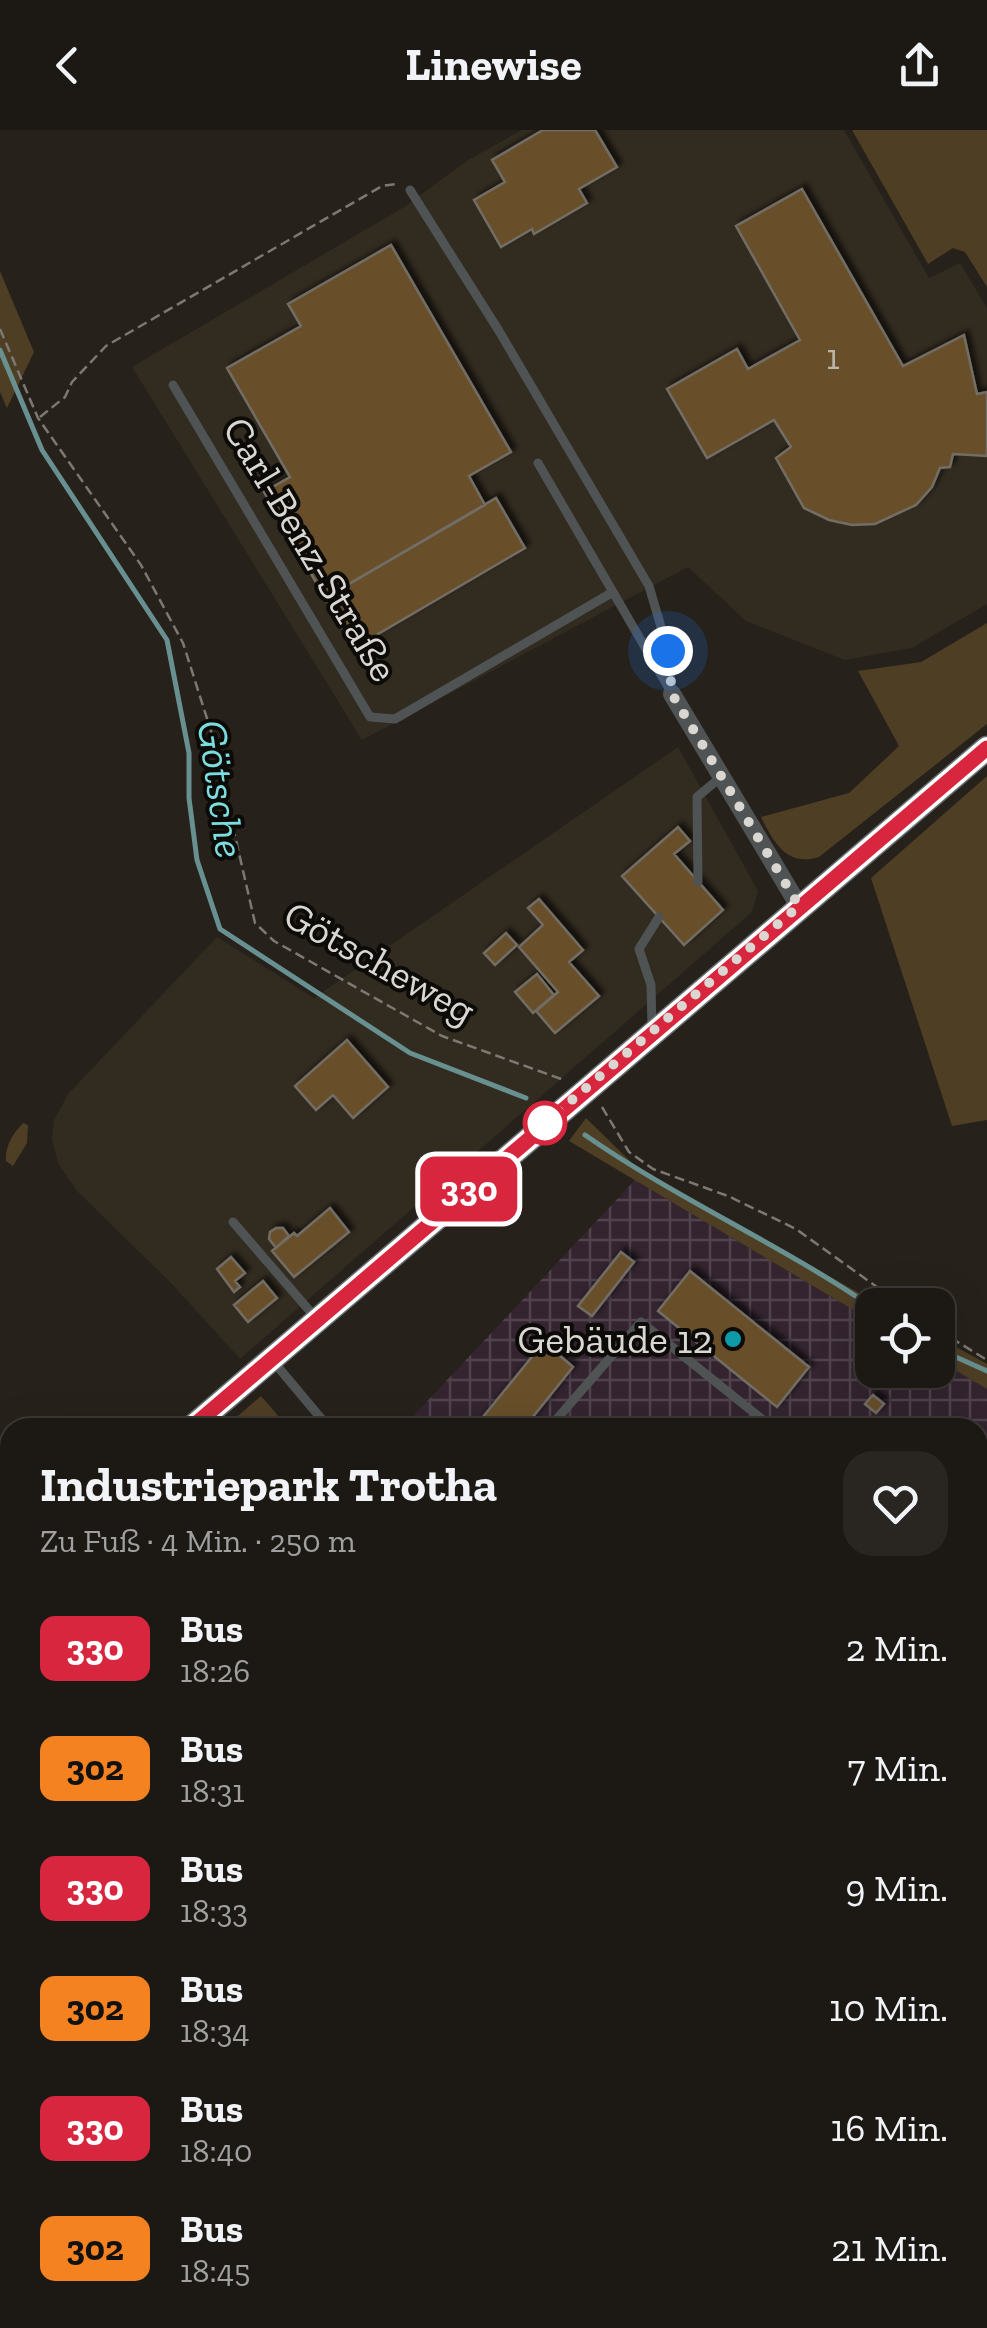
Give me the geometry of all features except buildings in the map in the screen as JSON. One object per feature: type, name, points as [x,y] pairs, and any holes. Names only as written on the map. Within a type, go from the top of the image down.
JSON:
[{"type":"main road","points":[[203,1418],[590,1094],[652,1032],[987,748]]},
{"type":"street","points":[[672,694],[799,906]]},
{"type":"lane","points":[[410,190],[499,331],[649,586],[668,651],[672,694]]},
{"type":"lane","name":"Carl-Benz-Straße","points":[[172,385],[370,716],[395,719],[613,592]]},
{"type":"lane","points":[[538,463],[672,694]]},
{"type":"lane","points":[[698,882],[697,796],[721,777]]},
{"type":"lane","points":[[652,1032],[651,985],[638,949],[659,918]]},
{"type":"lane","points":[[234,1222],[317,1320]]},
{"type":"lane","points":[[558,1418],[641,1322],[761,1418]]},
{"type":"lane","points":[[271,1359],[321,1418]]},
{"type":"path","points":[[38,418],[64,397],[72,382],[106,346],[382,186],[394,184],[410,190]]},
{"type":"path","name":"Götscheweg","points":[[0,329],[38,418],[141,565],[183,643],[211,732],[255,922],[274,942],[442,1036],[528,1064],[590,1094]]},
{"type":"path","points":[[590,1094],[610,1116],[629,1152],[652,1168],[728,1196],[796,1229],[878,1288]]},
{"type":"path","points":[[955,1340],[987,1360]]},
{"type":"shaded area","points":[[522,130],[844,130],[929,278],[960,263],[987,308],[987,604],[912,648],[845,660],[746,621],[688,567],[362,740],[132,367],[404,207],[468,160]]},
{"type":"shaded area","points":[[852,130],[987,130],[987,287],[965,252],[953,248],[928,264]]},
{"type":"shaded area","points":[[0,271],[34,352],[7,408],[0,392]]},
{"type":"shaded area","points":[[987,623],[987,724],[819,857],[798,859],[783,850],[761,817],[849,793],[899,746],[858,671],[921,662]]},
{"type":"shaded area","points":[[678,747],[758,891],[752,912],[240,1359],[173,1285],[77,1191],[58,1163],[52,1139],[54,1120],[68,1094],[217,937],[314,998]]},
{"type":"shaded area","points":[[987,776],[987,1120],[952,1126],[871,878]]},
{"type":"shaded area","points":[[586,1118],[634,1165],[855,1291],[855,1311],[569,1141]]},
{"type":"shaded area","points":[[23,1123],[28,1125],[27,1143],[13,1166],[6,1161],[7,1150]]},
{"type":"shaded area","points":[[635,1180],[855,1311],[855,1388],[955,1388],[955,1370],[987,1389],[987,1418],[411,1418]]},
{"type":"shaded area","points":[[955,1346],[987,1364],[987,1389],[955,1370]]},
{"type":"shaded area","points":[[261,1396],[280,1418],[235,1418]]},
{"type":"waterway","name":"Götsche","points":[[0,350],[42,450],[167,640],[189,753],[189,798],[197,860],[220,929],[410,1053],[526,1098]]},
{"type":"waterway","name":"Götsche","points":[[585,1135],[855,1296]]},
{"type":"waterway","name":"Götsche","points":[[955,1357],[987,1371]]},
{"type":"bus line","name":"330","points":[[203,1418],[987,748]]},
{"type":"place","name":"Gebäude 12","points":[[733,1339]]},
{"type":"route","points":[[545,1123],[799,906],[672,694],[668,651]]}]
